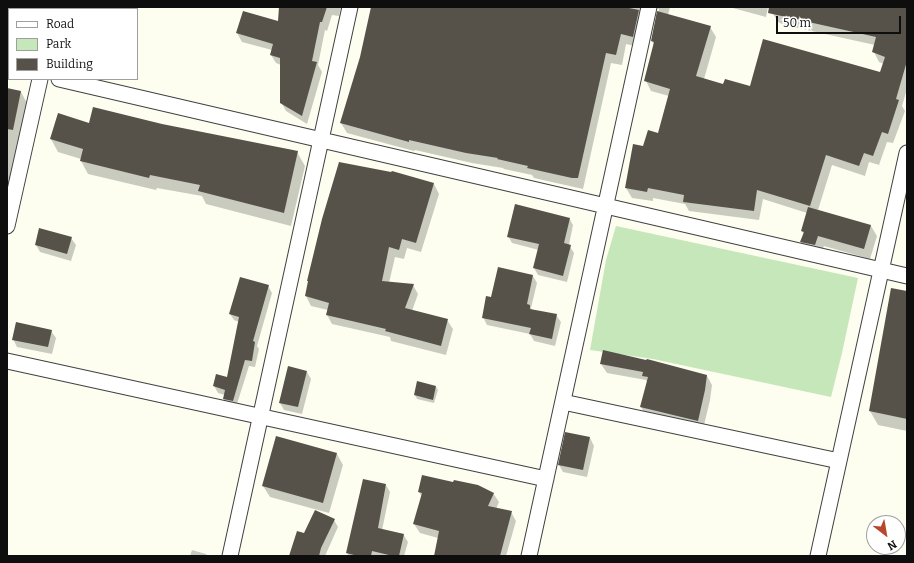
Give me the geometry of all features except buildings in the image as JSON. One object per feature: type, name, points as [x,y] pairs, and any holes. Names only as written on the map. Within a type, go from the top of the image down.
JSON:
[{"type":"street","points":[[230,556],[350,7]]},
{"type":"street","points":[[529,556],[649,7]]},
{"type":"street","points":[[7,226],[40,80]]},
{"type":"street","points":[[63,80],[907,276]]},
{"type":"street","points":[[818,556],[907,154]]},
{"type":"street","points":[[7,361],[546,479]]},
{"type":"street","points":[[563,402],[839,461]]},
{"type":"green space","points":[[616,226],[858,278],[831,397],[653,359],[590,350],[606,260]]}]
